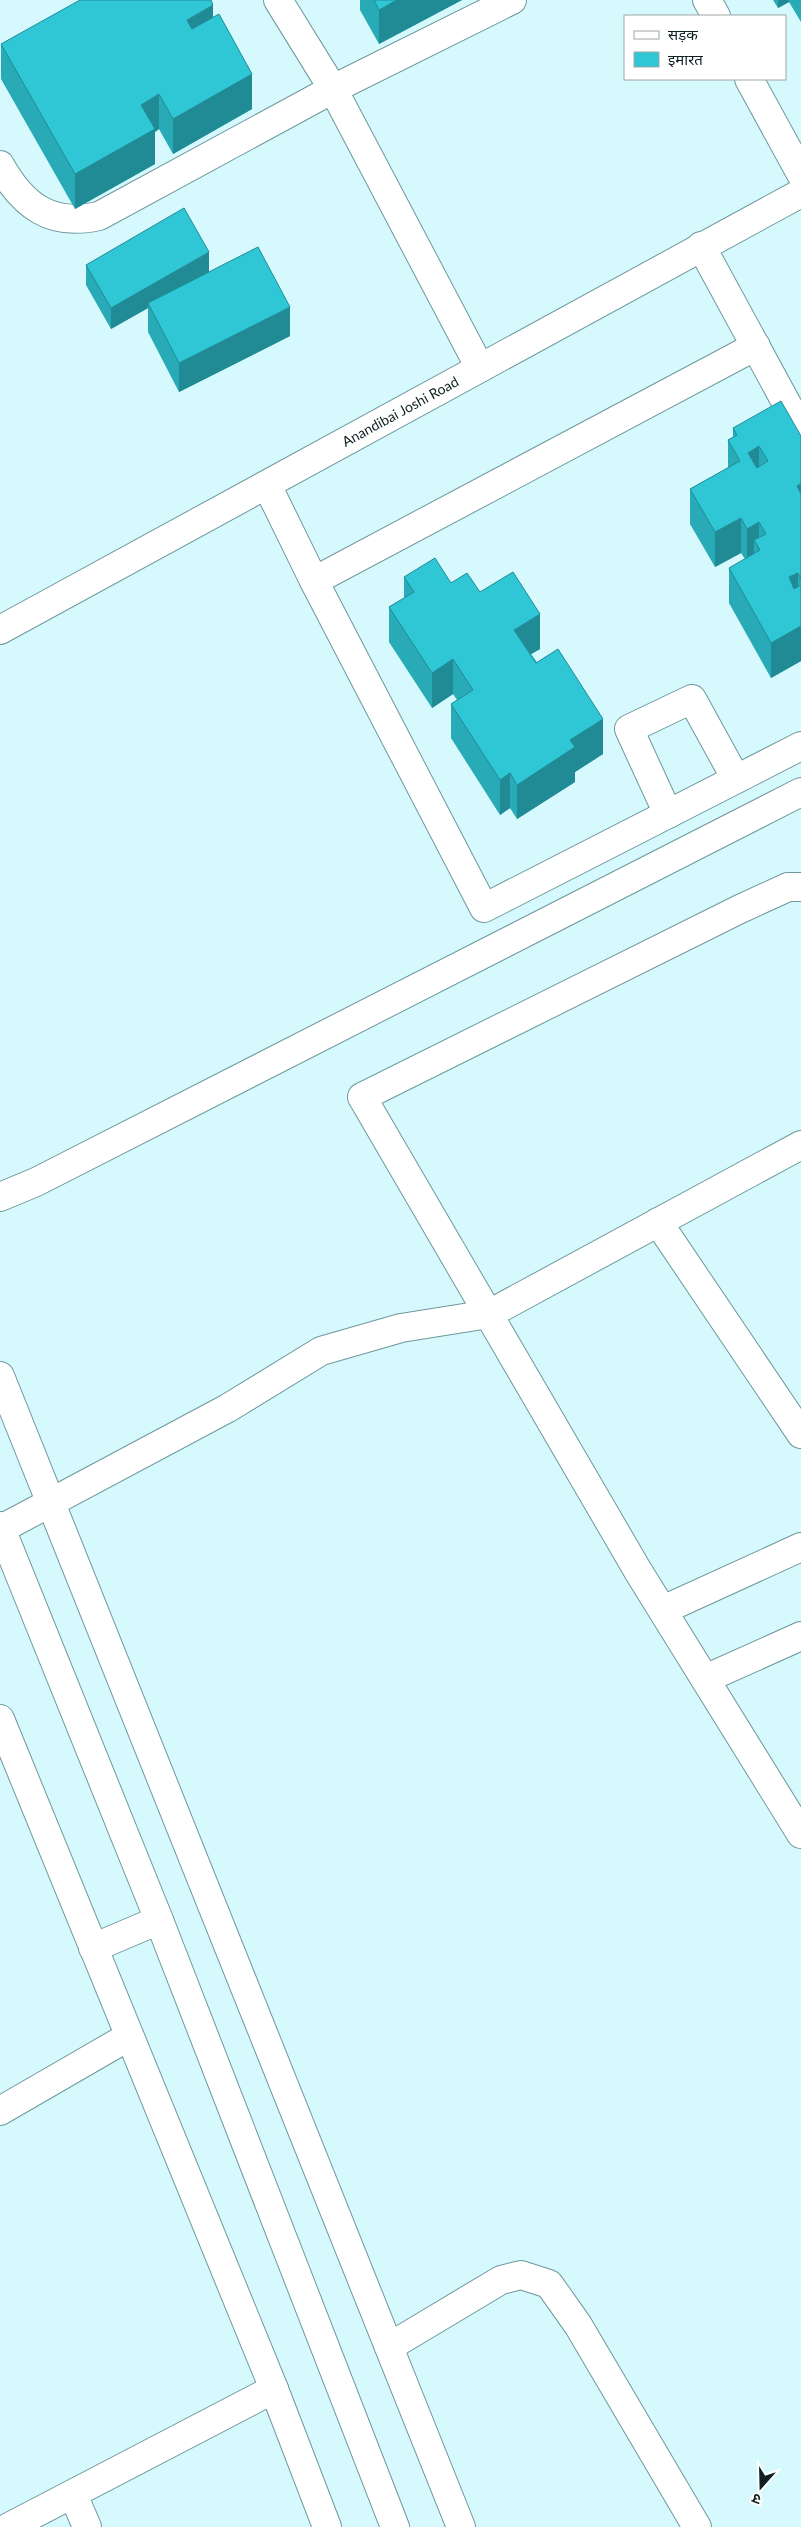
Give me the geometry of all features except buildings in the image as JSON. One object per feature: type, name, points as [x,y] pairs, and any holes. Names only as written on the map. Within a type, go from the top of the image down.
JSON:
[{"type":"street","points":[[278,0],[333,89],[480,368]]},
{"type":"street","points":[[0,165],[14,188],[38,210],[78,220],[99,216],[333,89],[512,0]]},
{"type":"street","points":[[707,0],[715,15]]},
{"type":"street","points":[[750,80],[801,174]]},
{"type":"street","name":"Anandibai Joshi Road","points":[[0,630],[801,193]]},
{"type":"street","points":[[701,246],[801,430]]},
{"type":"street","points":[[314,581],[756,346]]},
{"type":"street","points":[[267,485],[314,581],[484,908],[801,746]]},
{"type":"street","points":[[668,814],[629,730],[692,699],[736,779]]},
{"type":"street","points":[[0,1198],[36,1182],[801,792]]},
{"type":"street","points":[[801,887],[788,887],[740,909],[362,1097],[662,1610],[801,1834]]},
{"type":"street","points":[[394,2527],[159,1920],[1,1528],[228,1408],[321,1351],[401,1328],[489,1314],[801,1145]]},
{"type":"street","points":[[658,1222],[801,1434]]},
{"type":"street","points":[[0,1376],[461,2527]]},
{"type":"street","points":[[662,1610],[801,1547]]},
{"type":"street","points":[[705,1679],[801,1636]]},
{"type":"street","points":[[0,1719],[128,2037],[274,2390],[327,2527]]},
{"type":"street","points":[[93,1948],[159,1920]]},
{"type":"street","points":[[0,2111],[128,2037]]},
{"type":"street","points":[[389,2347],[501,2280],[522,2275],[549,2284],[578,2325],[697,2527]]},
{"type":"street","points":[[9,2527],[274,2390]]},
{"type":"street","points":[[73,2494],[87,2527]]}]
